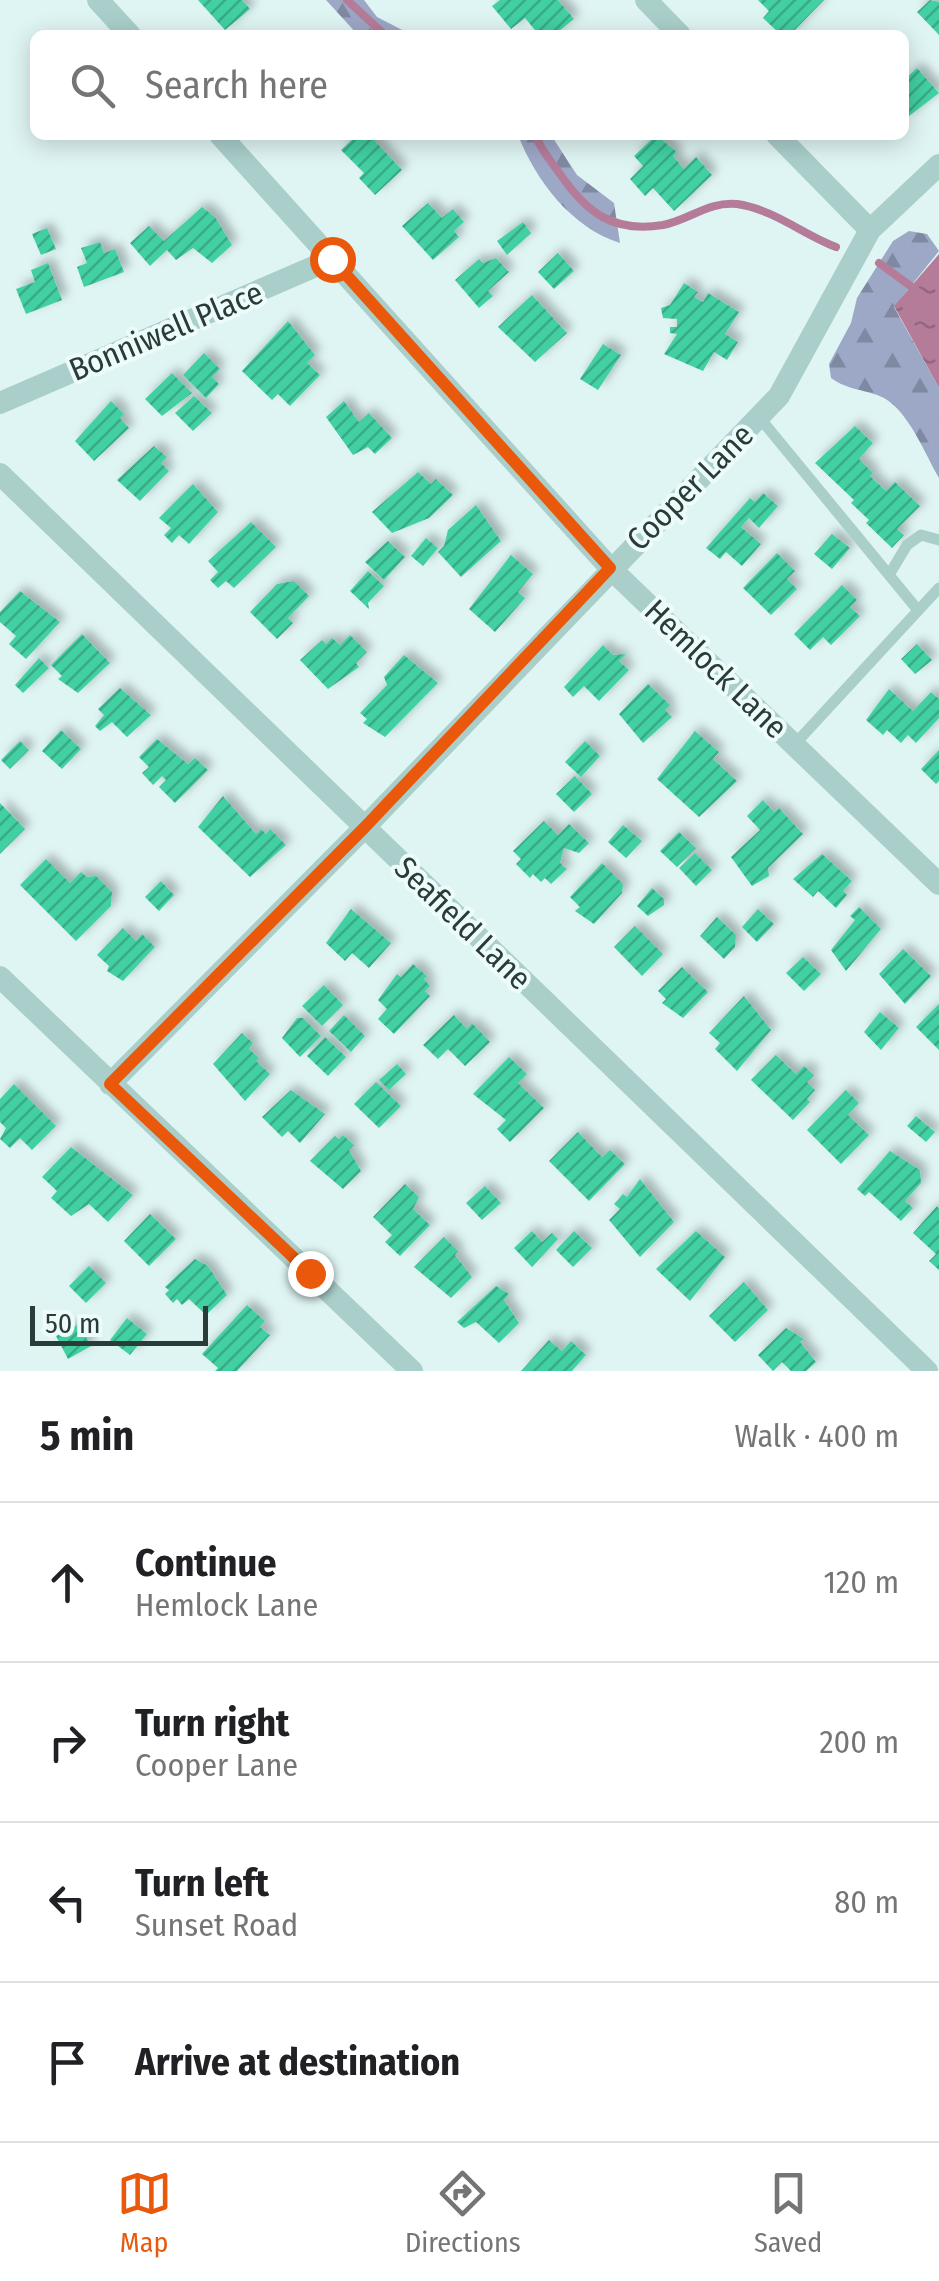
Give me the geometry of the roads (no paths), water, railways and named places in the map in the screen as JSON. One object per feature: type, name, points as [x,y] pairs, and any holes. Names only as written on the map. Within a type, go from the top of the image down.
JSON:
[{"type":"street","points":[[98,0],[125,30]]},
{"type":"street","points":[[646,0],[675,30]]},
{"type":"street","name":"Hemlock Lane","points":[[225,140],[610,568],[939,884]]},
{"type":"street","points":[[782,140],[870,230]]},
{"type":"street","name":"Cooper Lane","points":[[110,1084],[365,827],[779,396],[870,230],[939,165]]},
{"type":"street","name":"Bonniwell Place","points":[[0,403],[332,259]]},
{"type":"street","name":"Seafield Lane","points":[[0,474],[928,1371]]},
{"type":"street","points":[[0,976],[412,1371]]},
{"type":"lane","points":[[758,417],[918,609]]},
{"type":"lane","points":[[889,574],[907,545],[921,535],[939,540]]},
{"type":"lane","points":[[794,744],[939,588]]},
{"type":"water","points":[[939,254],[939,388],[894,306]]},
{"type":"waterway","points":[[347,0],[380,30]]},
{"type":"waterway","points":[[538,140],[580,200],[616,223],[663,225],[717,205],[737,204],[763,211],[836,247]]},
{"type":"waterway","points":[[879,263],[916,290]]}]
